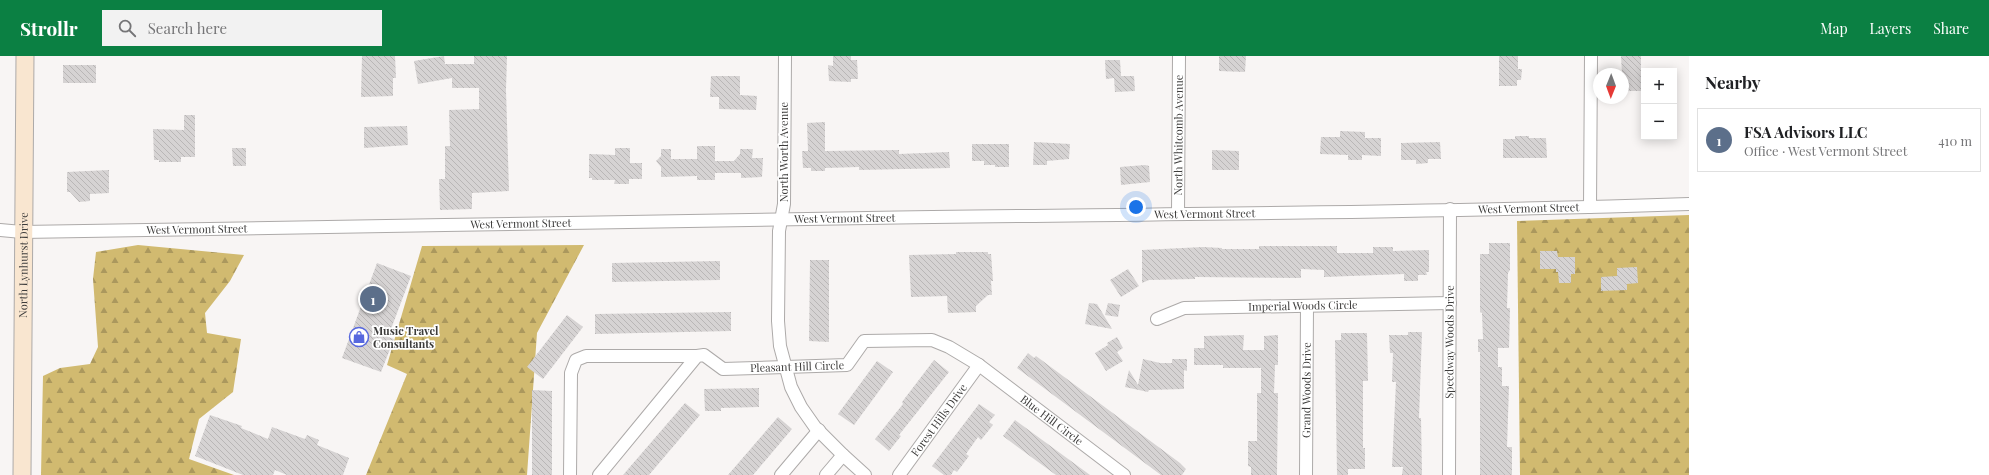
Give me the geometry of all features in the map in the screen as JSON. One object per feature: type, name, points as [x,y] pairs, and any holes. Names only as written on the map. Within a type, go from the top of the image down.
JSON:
[{"type":"main road","name":"North Lynhurst Drive","points":[[22,475],[22,232],[25,56]]},
{"type":"street","name":"North Worth Avenue","points":[[785,56],[784,204],[779,231],[778,321],[779,341],[785,367]]},
{"type":"street","name":"North Whitcomb Avenue","points":[[1178,214],[1179,56]]},
{"type":"street","points":[[1590,207],[1591,56]]},
{"type":"street","name":"West Vermont Street","points":[[0,230],[22,232],[1178,214],[1689,204]]},
{"type":"street","name":"Speedway Woods Drive","points":[[1449,475],[1450,209]]},
{"type":"street","name":"Imperial Woods Circle","points":[[1157,319],[1184,308],[1450,303]]},
{"type":"street","name":"Grand Woods Drive","points":[[1306,475],[1307,306]]},
{"type":"street","name":"Pleasant Hill Circle","points":[[570,475],[571,373],[576,360],[586,356],[704,355],[723,369],[847,365],[864,340],[932,340],[949,347],[979,365]]},
{"type":"street","points":[[600,475],[697,356]]},
{"type":"street","name":"Forest Hills Drive","points":[[899,475],[979,365]]},
{"type":"street","name":"Blue Hill Circle","points":[[979,365],[1124,475]]},
{"type":"street","points":[[785,367],[796,398],[819,430],[865,475]]},
{"type":"street","points":[[781,475],[819,430]]},
{"type":"street","points":[[826,475],[843,455]]},
{"type":"green space","points":[[1689,215],[1689,475],[1520,475],[1517,221]]},
{"type":"green space","points":[[138,245],[244,255],[230,281],[205,313],[207,333],[241,339],[233,392],[199,419],[189,459],[234,475],[41,475],[43,376],[60,368],[90,364],[98,347],[93,279],[96,252]]},
{"type":"green space","points":[[584,245],[537,333],[527,475],[366,475],[407,374],[387,365],[422,246]]},
{"type":"building","points":[[362,56],[395,56],[396,78],[393,78],[393,96],[361,97]]},
{"type":"building","points":[[444,56],[445,64],[474,64],[474,56],[507,56],[506,90],[509,191],[472,193],[472,209],[440,210],[439,179],[445,179],[445,146],[450,146],[449,110],[479,109],[479,88],[452,88],[452,78],[418,84],[414,61]]},
{"type":"building","points":[[833,56],[851,56],[851,60],[857,60],[858,79],[851,79],[851,82],[829,81],[828,65],[833,66]]},
{"type":"building","points":[[1219,56],[1246,56],[1245,72],[1219,71]]},
{"type":"building","points":[[1499,56],[1518,56],[1518,69],[1522,69],[1521,80],[1517,80],[1517,86],[1499,86]]},
{"type":"building","points":[[1621,56],[1641,56],[1641,91],[1629,91],[1629,68],[1622,68]]},
{"type":"building","points":[[1105,60],[1120,60],[1121,76],[1134,76],[1135,91],[1115,92],[1114,78],[1106,79]]},
{"type":"building","points":[[63,65],[96,65],[96,83],[63,83]]},
{"type":"building","points":[[711,76],[740,76],[740,95],[757,96],[756,110],[719,109],[719,97],[710,97]]},
{"type":"building","points":[[184,115],[195,115],[195,157],[181,157],[181,162],[159,162],[159,160],[154,160],[153,129],[184,130]]},
{"type":"building","points":[[825,122],[825,151],[899,150],[899,154],[949,152],[950,168],[859,170],[859,167],[825,168],[825,171],[811,171],[811,168],[803,168],[802,151],[808,151],[807,123]]},
{"type":"building","points":[[407,126],[408,145],[364,148],[364,127]]},
{"type":"building","points":[[1340,131],[1365,132],[1365,138],[1381,138],[1381,156],[1362,155],[1362,160],[1348,160],[1348,155],[1320,154],[1321,137],[1340,137]]},
{"type":"building","points":[[1515,136],[1546,138],[1547,158],[1503,158],[1503,139],[1515,139]]},
{"type":"building","points":[[1034,142],[1070,144],[1069,159],[1047,161],[1047,165],[1033,165]]},
{"type":"building","points":[[1440,142],[1441,159],[1428,159],[1428,163],[1416,164],[1416,160],[1401,160],[1401,143]]},
{"type":"building","points":[[972,144],[1009,144],[1009,167],[995,167],[995,165],[984,165],[984,161],[972,161]]},
{"type":"building","points":[[697,146],[715,146],[715,161],[734,161],[740,154],[740,149],[753,149],[752,158],[763,158],[762,177],[741,178],[741,173],[715,173],[715,180],[697,180],[697,176],[661,177],[661,167],[656,161],[661,156],[661,149],[671,149],[671,159],[697,159]]},
{"type":"building","points":[[232,148],[246,148],[246,166],[233,166]]},
{"type":"building","points":[[615,148],[630,148],[630,163],[642,163],[642,179],[629,179],[629,184],[614,184],[615,180],[592,180],[592,178],[589,178],[589,154],[615,155]]},
{"type":"building","points":[[1212,150],[1239,151],[1239,170],[1212,170]]},
{"type":"building","points":[[1149,166],[1150,182],[1121,185],[1120,167]]},
{"type":"building","points":[[109,170],[109,193],[90,194],[90,201],[79,202],[70,192],[67,192],[67,172]]},
{"type":"building","points":[[1489,243],[1510,243],[1510,270],[1508,273],[1507,308],[1510,308],[1509,348],[1498,348],[1498,367],[1502,367],[1502,386],[1509,386],[1507,447],[1512,447],[1512,475],[1480,475],[1480,352],[1478,352],[1478,339],[1483,339],[1482,313],[1480,312],[1480,254],[1489,254]]},
{"type":"building","points":[[1259,246],[1337,246],[1337,253],[1373,253],[1373,247],[1393,247],[1393,251],[1429,250],[1429,272],[1426,272],[1427,275],[1418,275],[1418,281],[1404,281],[1404,274],[1324,277],[1324,270],[1301,269],[1301,278],[1195,277],[1195,279],[1149,280],[1142,283],[1142,250],[1203,247],[1222,249],[1259,249]]},
{"type":"building","points":[[1540,251],[1557,251],[1558,257],[1575,257],[1575,274],[1571,274],[1571,283],[1559,283],[1558,272],[1556,272],[1556,269],[1540,269]]},
{"type":"building","points":[[956,252],[988,252],[988,254],[991,254],[993,281],[991,281],[992,295],[988,295],[976,306],[976,312],[948,313],[947,296],[911,297],[909,255],[956,254]]},
{"type":"building","points":[[810,260],[829,260],[829,342],[809,341]]},
{"type":"building","points":[[720,261],[720,280],[612,282],[612,263]]},
{"type":"building","points":[[377,263],[411,276],[388,337],[394,339],[381,372],[342,358]]},
{"type":"building","points":[[1637,267],[1638,283],[1627,284],[1627,290],[1601,291],[1601,277],[1617,276],[1617,268]]},
{"type":"building","points":[[1128,269],[1139,286],[1121,297],[1110,280]]},
{"type":"building","points":[[1089,303],[1097,304],[1112,329],[1085,324]]},
{"type":"building","points":[[1108,303],[1120,305],[1118,317],[1105,315]]},
{"type":"building","points":[[731,312],[731,331],[595,334],[595,314]]},
{"type":"building","points":[[567,315],[583,327],[543,379],[527,367]]},
{"type":"building","points":[[1408,332],[1422,332],[1419,418],[1421,418],[1422,475],[1402,475],[1403,467],[1392,467],[1396,382],[1392,382],[1393,353],[1390,353],[1389,335],[1408,335]]},
{"type":"building","points":[[1341,333],[1367,333],[1368,381],[1363,381],[1363,448],[1365,448],[1365,469],[1348,469],[1348,475],[1337,475],[1335,340],[1341,340]]},
{"type":"building","points":[[1244,335],[1243,350],[1264,350],[1264,336],[1278,335],[1278,365],[1275,365],[1274,393],[1278,393],[1277,475],[1251,475],[1251,467],[1248,466],[1248,441],[1257,441],[1257,393],[1261,393],[1261,368],[1223,368],[1223,365],[1194,365],[1194,348],[1204,348],[1204,336]]},
{"type":"building","points":[[1117,337],[1123,348],[1117,352],[1123,361],[1106,371],[1095,353]]},
{"type":"building","points":[[1028,353],[1034,358],[1036,356],[1180,463],[1186,469],[1182,475],[1161,475],[1017,368]]},
{"type":"building","points":[[1143,359],[1160,363],[1172,363],[1172,359],[1187,359],[1187,371],[1184,370],[1184,389],[1149,390],[1148,392],[1125,387],[1129,370],[1138,385]]},
{"type":"building","points":[[934,360],[949,372],[899,435],[901,436],[889,451],[875,439],[903,404],[902,402]]},
{"type":"building","points":[[877,361],[893,372],[854,425],[838,414]]},
{"type":"building","points":[[759,388],[759,407],[721,408],[721,411],[705,411],[704,389]]},
{"type":"building","points":[[532,390],[552,391],[552,475],[532,475]]},
{"type":"building","points":[[685,403],[700,415],[649,475],[623,475]]},
{"type":"building","points":[[979,404],[995,415],[989,422],[993,425],[981,440],[978,437],[966,454],[969,456],[957,472],[954,470],[951,475],[944,475],[932,466]]},
{"type":"building","points":[[210,415],[242,426],[241,428],[268,439],[272,427],[305,439],[307,435],[319,440],[317,445],[349,458],[343,475],[287,475],[275,470],[273,475],[243,475],[195,456]]},
{"type":"building","points":[[778,417],[792,429],[753,475],[728,475]]},
{"type":"building","points":[[1015,420],[1090,475],[1056,475],[1034,459],[1003,436]]},
{"type":"place","name":"FSA Advisors LLC","points":[[373,299]]},
{"type":"place","name":"Music Travel Consultants","points":[[359,337]]}]
